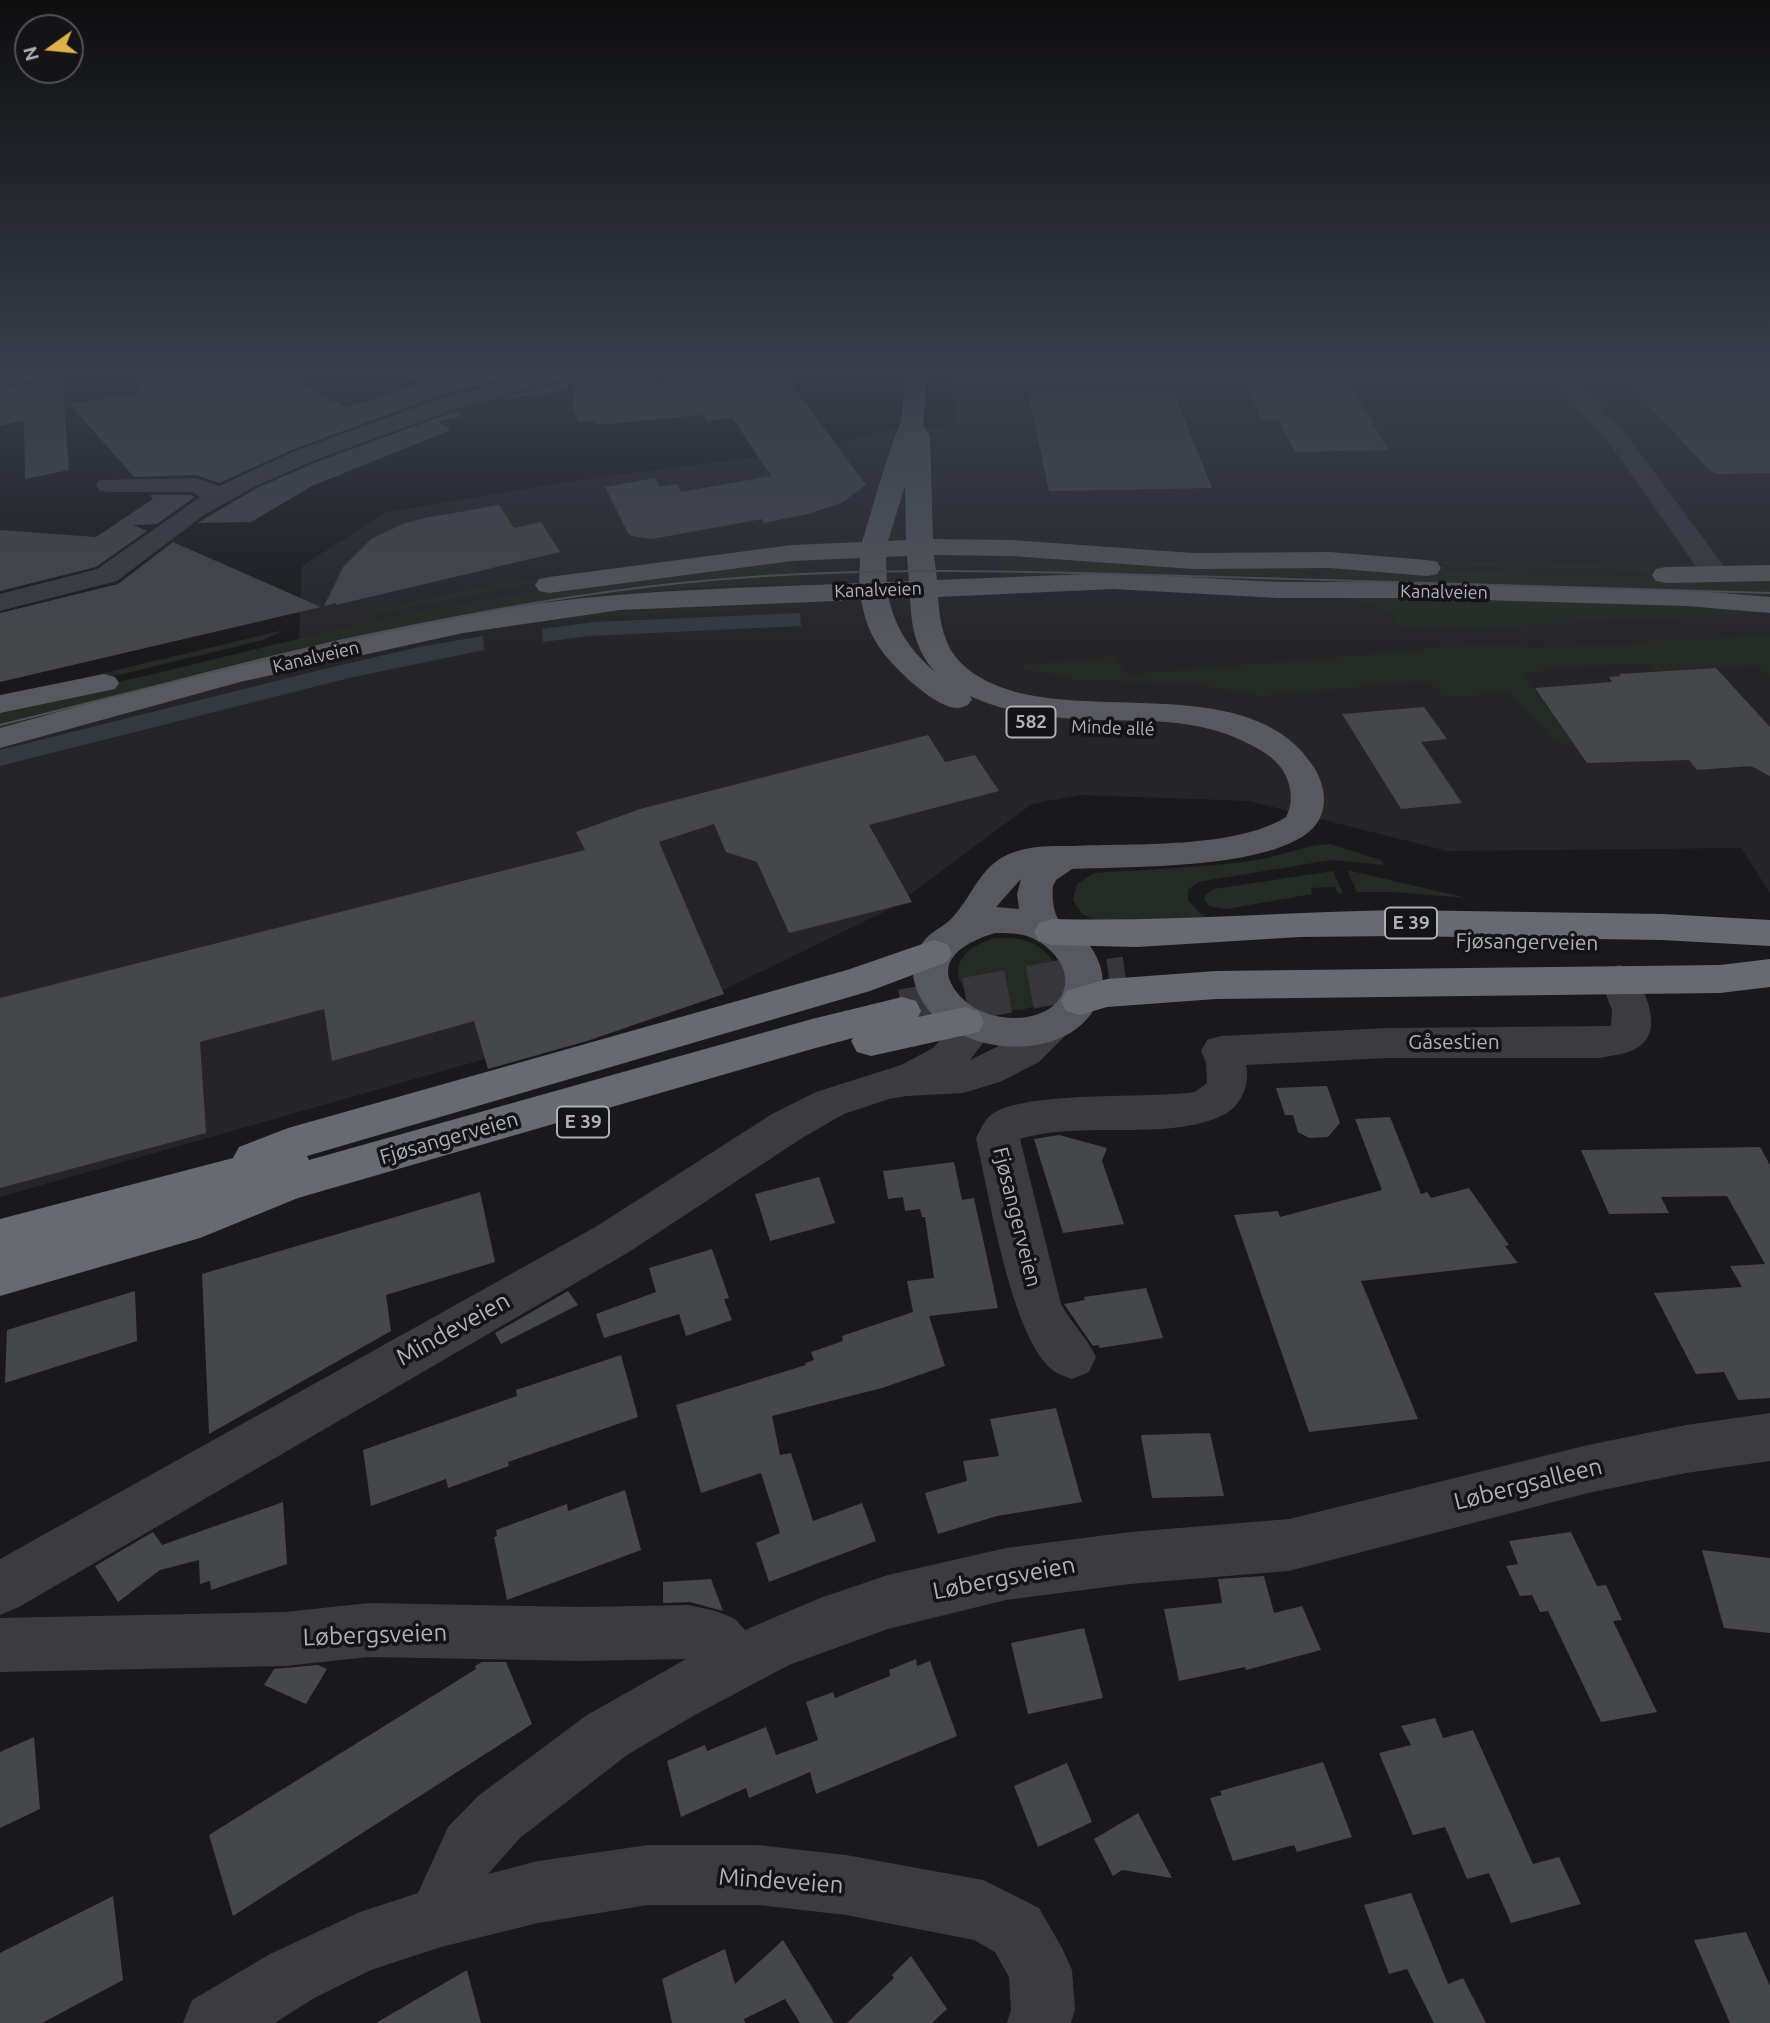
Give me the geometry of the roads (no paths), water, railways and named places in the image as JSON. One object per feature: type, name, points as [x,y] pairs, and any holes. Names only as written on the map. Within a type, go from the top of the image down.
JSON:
[{"type":"highway","name":"E 39","points":[[1047,930],[1137,934],[1300,923],[1397,923],[1662,927],[1770,933]]},
{"type":"highway","name":"Fjøsangerveien","points":[[1770,944],[1671,945],[1403,939],[1304,942],[1120,964],[1409,957],[1770,965]]},
{"type":"highway","name":"E 39","points":[[200,1201],[288,1145],[857,981],[949,940]]},
{"type":"highway","name":"E 39","points":[[1067,1012],[1107,993],[1216,985],[1720,978],[1770,973]]},
{"type":"highway","name":"Fjøsangerveien","points":[[0,1238],[290,1183],[812,1034],[900,1003]]},
{"type":"highway","name":"E 39","points":[[200,1201],[250,1213],[391,1178],[814,1054],[970,1024]]},
{"type":"highway","name":"Fjøsangerveien","points":[[0,1276],[200,1201]]},
{"type":"main road","name":"Minde allé","points":[[898,466],[873,548],[873,590],[883,628],[908,663],[942,690],[985,710],[1018,720],[1086,729],[1252,734]]},
{"type":"main road","name":"Minde allé","points":[[917,466],[916,513],[927,625],[933,648],[941,661],[972,685],[993,694],[1050,708],[1207,716],[1229,723],[1269,741],[1288,755],[1307,786],[1308,801],[1297,825],[1266,841],[1244,845],[1033,859],[1010,870],[949,940]]},
{"type":"main road","name":"Kanalveien","points":[[0,704],[103,683],[363,621],[507,592],[792,553],[873,548],[1000,548],[1193,561],[1320,560],[1412,567],[1670,575],[1770,573]]},
{"type":"main road","name":"Kanalveien","points":[[0,738],[85,713],[460,625],[620,602],[1112,581],[1204,583],[1278,590],[1415,590],[1674,597],[1770,605]]},
{"type":"main road","points":[[1065,857],[1046,868],[1037,878],[1034,903],[1047,930],[1067,943],[1078,956],[1084,971],[1085,986],[1067,1012]]},
{"type":"main road","name":"E 39","points":[[949,940],[994,920],[1019,922],[1047,930]]},
{"type":"main road","points":[[949,940],[930,965],[933,990],[946,1007],[970,1024]]},
{"type":"main road","name":"E 39","points":[[970,1024],[1008,1033],[1025,1032],[1067,1012]]},
{"type":"street","points":[[190,466],[211,492]]},
{"type":"street","points":[[0,603],[107,575],[195,510],[211,492],[277,466]]},
{"type":"street","points":[[1638,466],[1715,573]]},
{"type":"street","points":[[108,485],[168,483],[211,492]]},
{"type":"street","name":"Gåsestien","points":[[1221,1051],[1388,1043],[1600,1042],[1625,1037],[1631,1029],[1632,1013],[1619,979]]},
{"type":"street","points":[[908,1080],[962,1077],[986,1071],[1025,1051],[1067,1012]]},
{"type":"street","points":[[908,1080],[933,1069],[947,1059],[970,1024]]},
{"type":"street","name":"Fjøsangerveien","points":[[1072,1357],[1055,1338],[1039,1308],[997,1138],[1005,1127],[1016,1122],[1063,1115],[1185,1110],[1203,1106],[1222,1095],[1230,1076],[1221,1051]]},
{"type":"street","name":"Mindeveien","points":[[0,1588],[613,1239],[787,1126],[859,1092],[908,1080]]},
{"type":"street","name":"Løbergsalleen","points":[[1289,1545],[1588,1469],[1686,1449],[1770,1437]]},
{"type":"street","name":"Løbergsveien","points":[[442,1916],[452,1884],[469,1848],[499,1817],[607,1735],[673,1696],[820,1625],[888,1602],[957,1584],[1060,1565],[1289,1545]]},
{"type":"street","name":"Løbergsveien","points":[[0,1644],[285,1639],[369,1630],[582,1634],[689,1632],[716,1639],[723,1644],[733,1666]]},
{"type":"street","name":"Mindeveien","points":[[442,1916],[538,1892],[648,1875],[758,1875],[846,1885],[983,1911],[1017,1930],[1040,1970],[1043,2010],[1039,2023]]},
{"type":"street","points":[[215,2023],[292,1976],[360,1943],[442,1916]]},
{"type":"tunnel","points":[[1060,982],[1125,973]]},
{"type":"tunnel","points":[[1060,982],[1070,980]]},
{"type":"tunnel","points":[[902,1011],[1060,982]]},
{"type":"tram line","points":[[0,725],[265,659],[442,620],[622,590],[776,575],[903,571],[1095,573],[1770,593]]}]
